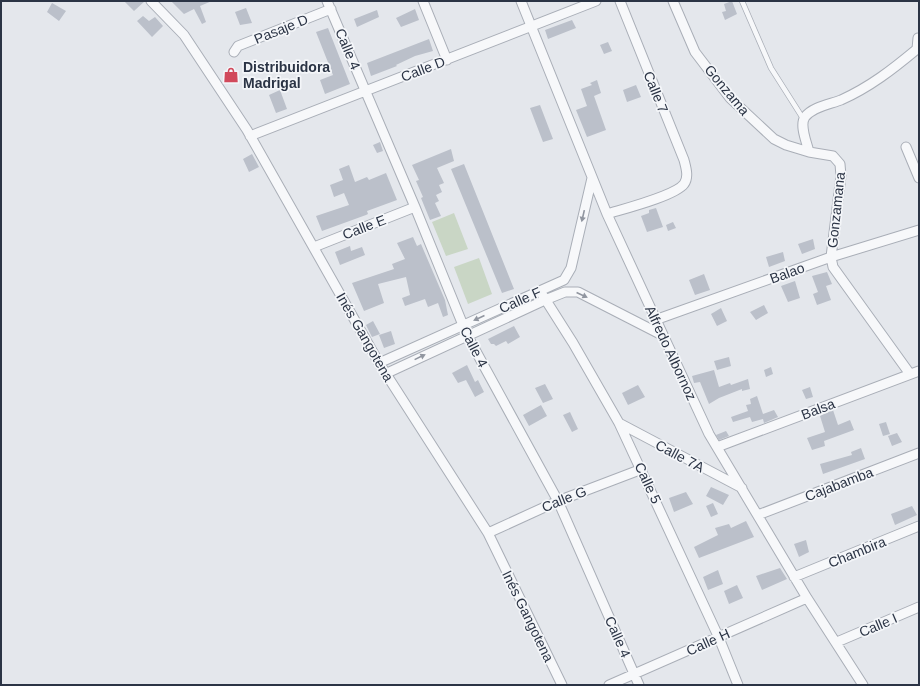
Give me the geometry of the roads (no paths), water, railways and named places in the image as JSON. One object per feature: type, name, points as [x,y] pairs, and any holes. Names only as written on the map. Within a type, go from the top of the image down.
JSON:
[{"type":"street","name":"Inés Gangotena","points":[[150,1],[184,35],[250,136],[314,246],[378,363],[488,533],[562,685]]},
{"type":"street","points":[[423,1],[447,60]]},
{"type":"street","name":"Alfredo Albornoz","points":[[521,1],[607,214],[662,335],[717,448],[794,577],[837,642],[863,685]]},
{"type":"street","name":"Calle D","points":[[250,136],[596,1]]},
{"type":"street","name":"Calle 7","points":[[607,214],[672,192],[684,184],[687,177],[684,160],[620,1]]},
{"type":"street","name":"Gonzama","points":[[673,1],[695,52],[730,98],[774,139],[786,145],[809,152]]},
{"type":"street","name":"Pasaje D","points":[[234,52],[238,46],[329,5]]},
{"type":"street","name":"Calle 4","points":[[329,5],[415,207],[462,325],[558,501],[639,685]]},
{"type":"street","points":[[809,152],[804,120],[805,116],[813,111],[841,100],[877,81],[917,49],[918,38]]},
{"type":"street","points":[[906,147],[919,178]]},
{"type":"street","name":"Gonzamana","points":[[809,152],[833,156],[840,164],[841,176],[832,258],[836,272],[915,373]]},
{"type":"street","name":"Calle F","points":[[378,363],[558,284],[568,275],[592,178]]},
{"type":"street","name":"Calle E","points":[[314,246],[415,207]]},
{"type":"street","name":"Balao","points":[[655,320],[832,258],[919,230]]},
{"type":"street","name":"Calle 5","points":[[540,291],[619,423],[642,469],[719,638],[738,685]]},
{"type":"street","name":"Calle F","points":[[385,374],[467,335],[565,292],[578,292],[662,335]]},
{"type":"street","name":"Balsa","points":[[717,448],[915,373]]},
{"type":"street","name":"Calle 7A","points":[[619,423],[742,488]]},
{"type":"street","name":"Cajabamba","points":[[758,515],[919,453]]},
{"type":"street","name":"Calle G","points":[[488,533],[558,501],[642,469]]},
{"type":"street","name":"Chambira","points":[[794,577],[919,526]]},
{"type":"street","name":"Calle H","points":[[609,685],[719,638],[807,598]]},
{"type":"street","name":"Calle I","points":[[837,642],[919,607]]},
{"type":"lane","points":[[742,1],[771,68],[804,120]]},
{"type":"place","name":"Distribuidora Madrigal","points":[[231,75]]}]
